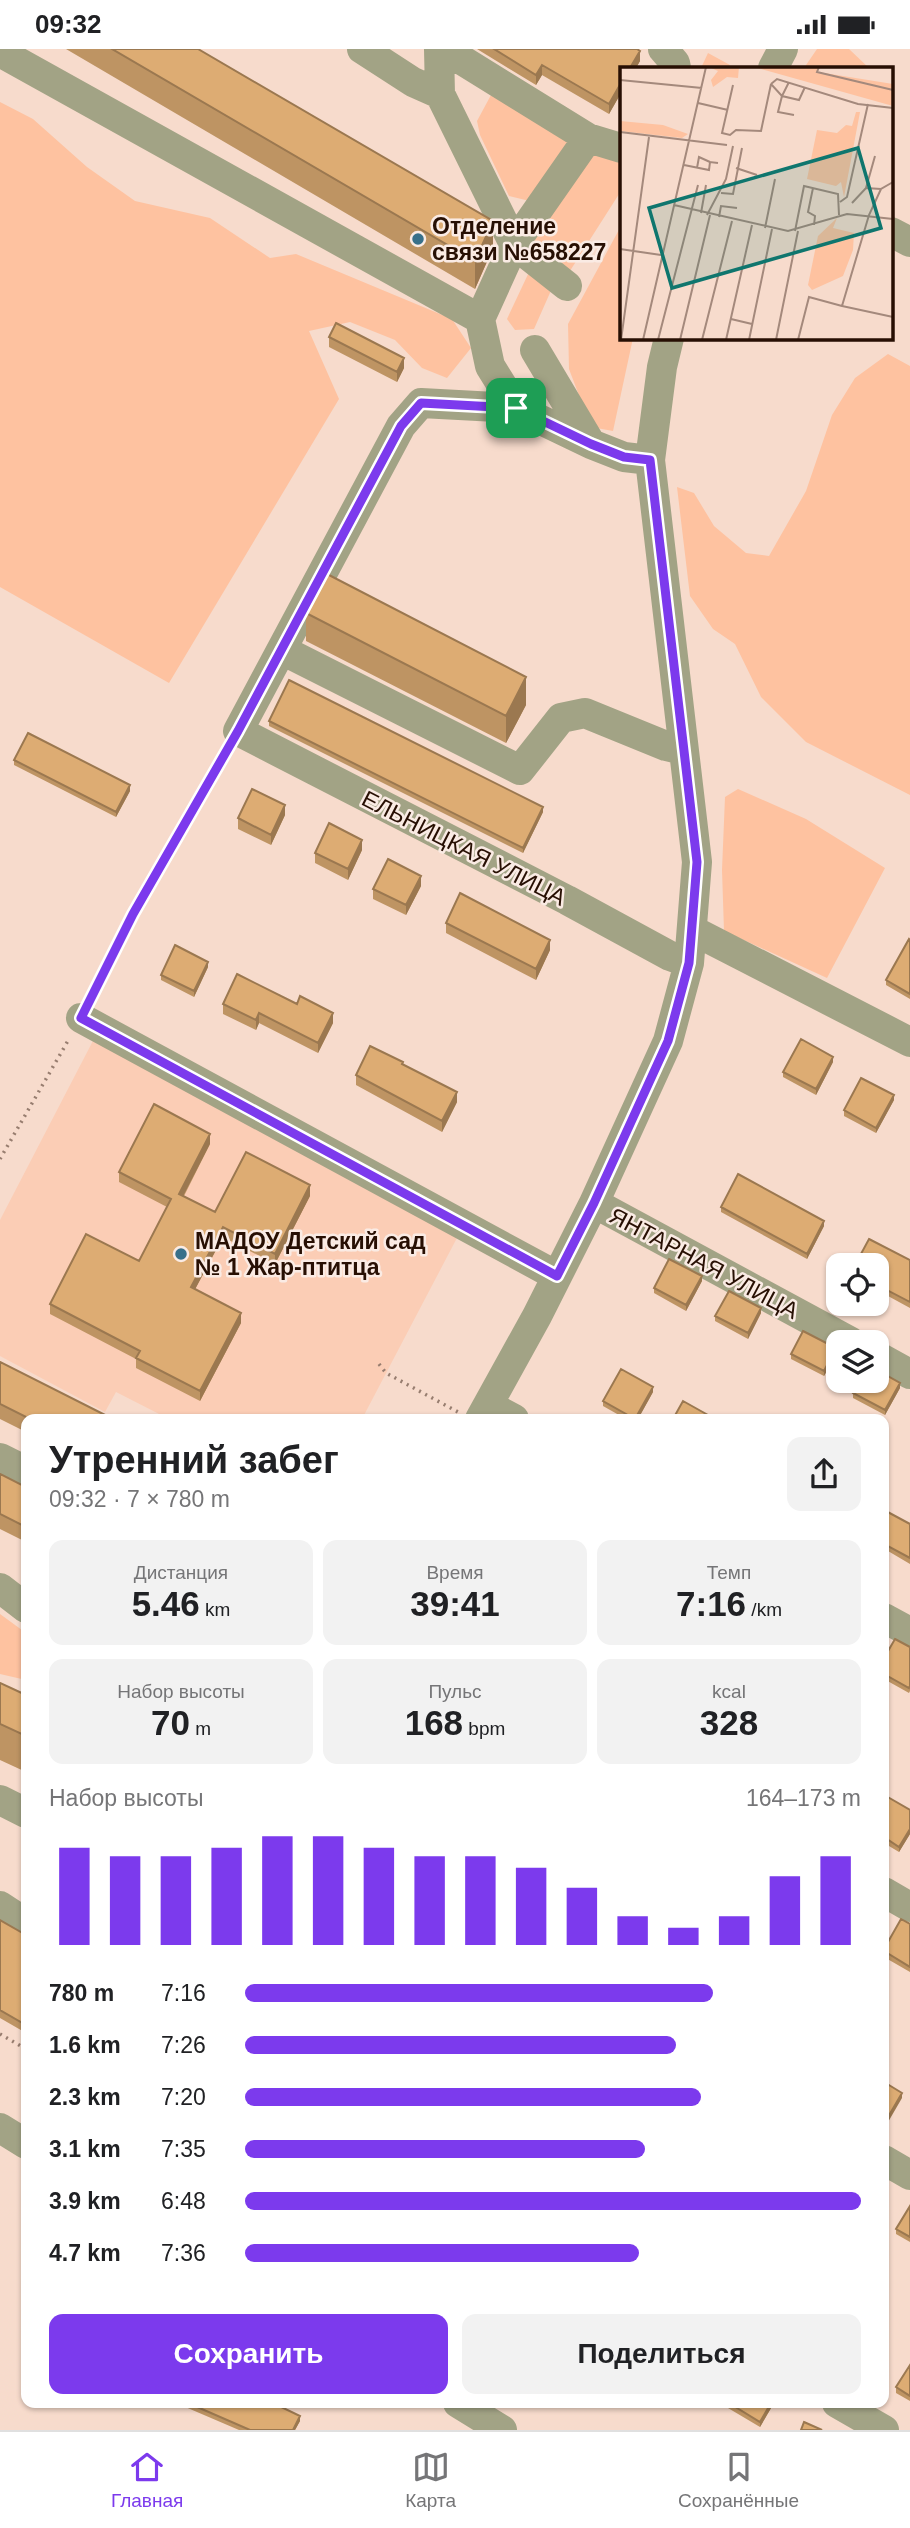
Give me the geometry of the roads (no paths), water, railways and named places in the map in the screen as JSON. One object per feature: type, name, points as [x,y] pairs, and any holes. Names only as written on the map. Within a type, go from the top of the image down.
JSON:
[{"type":"street","points":[[362,49],[413,82],[440,94]]},
{"type":"street","points":[[567,286],[514,244],[440,94],[442,49],[588,138],[620,148]]},
{"type":"street","points":[[663,49],[676,67]]},
{"type":"street","points":[[774,67],[783,49]]},
{"type":"street","points":[[0,53],[480,319]]},
{"type":"street","points":[[516,408],[490,366],[480,319],[514,244],[588,138]]},
{"type":"street","points":[[892,233],[910,243]]},
{"type":"street","points":[[478,1414],[557,1276],[594,1203],[668,1041],[689,963],[697,862],[650,460],[662,367],[669,339]]},
{"type":"street","points":[[536,350],[591,444]]},
{"type":"street","points":[[650,460],[624,457],[516,408],[421,403],[401,426],[282,650],[520,770],[561,718],[585,713],[666,746],[683,750]]},
{"type":"street","name":"ЕЛЬНИЦКАЯ УЛИЦА","points":[[282,650],[238,731],[568,900],[670,956],[689,963]]},
{"type":"street","points":[[692,930],[910,1042]]},
{"type":"street","points":[[81,1018],[557,1276]]},
{"type":"street","name":"ЯНТАРНАЯ УЛИЦА","points":[[594,1203],[829,1330]]},
{"type":"street","points":[[889,1363],[910,1374]]},
{"type":"street","points":[[0,1458],[21,1468]]},
{"type":"street","points":[[0,1588],[21,1604]]},
{"type":"street","points":[[889,1621],[910,1632]]},
{"type":"street","points":[[0,1800],[21,1810]]},
{"type":"street","points":[[889,1895],[910,1907]]},
{"type":"street","points":[[0,1906],[21,1920]]},
{"type":"street","points":[[0,2128],[21,2141]]},
{"type":"street","points":[[889,2163],[910,2175]]},
{"type":"street","points":[[466,2408],[502,2430]]},
{"type":"street","points":[[846,2408],[884,2430]]},
{"type":"place","name":"Отделение связи №658227","points":[[418,239]]},
{"type":"place","name":"МАДОУ Детский сад № 1 Жар-птитца","points":[[181,1254]]}]
